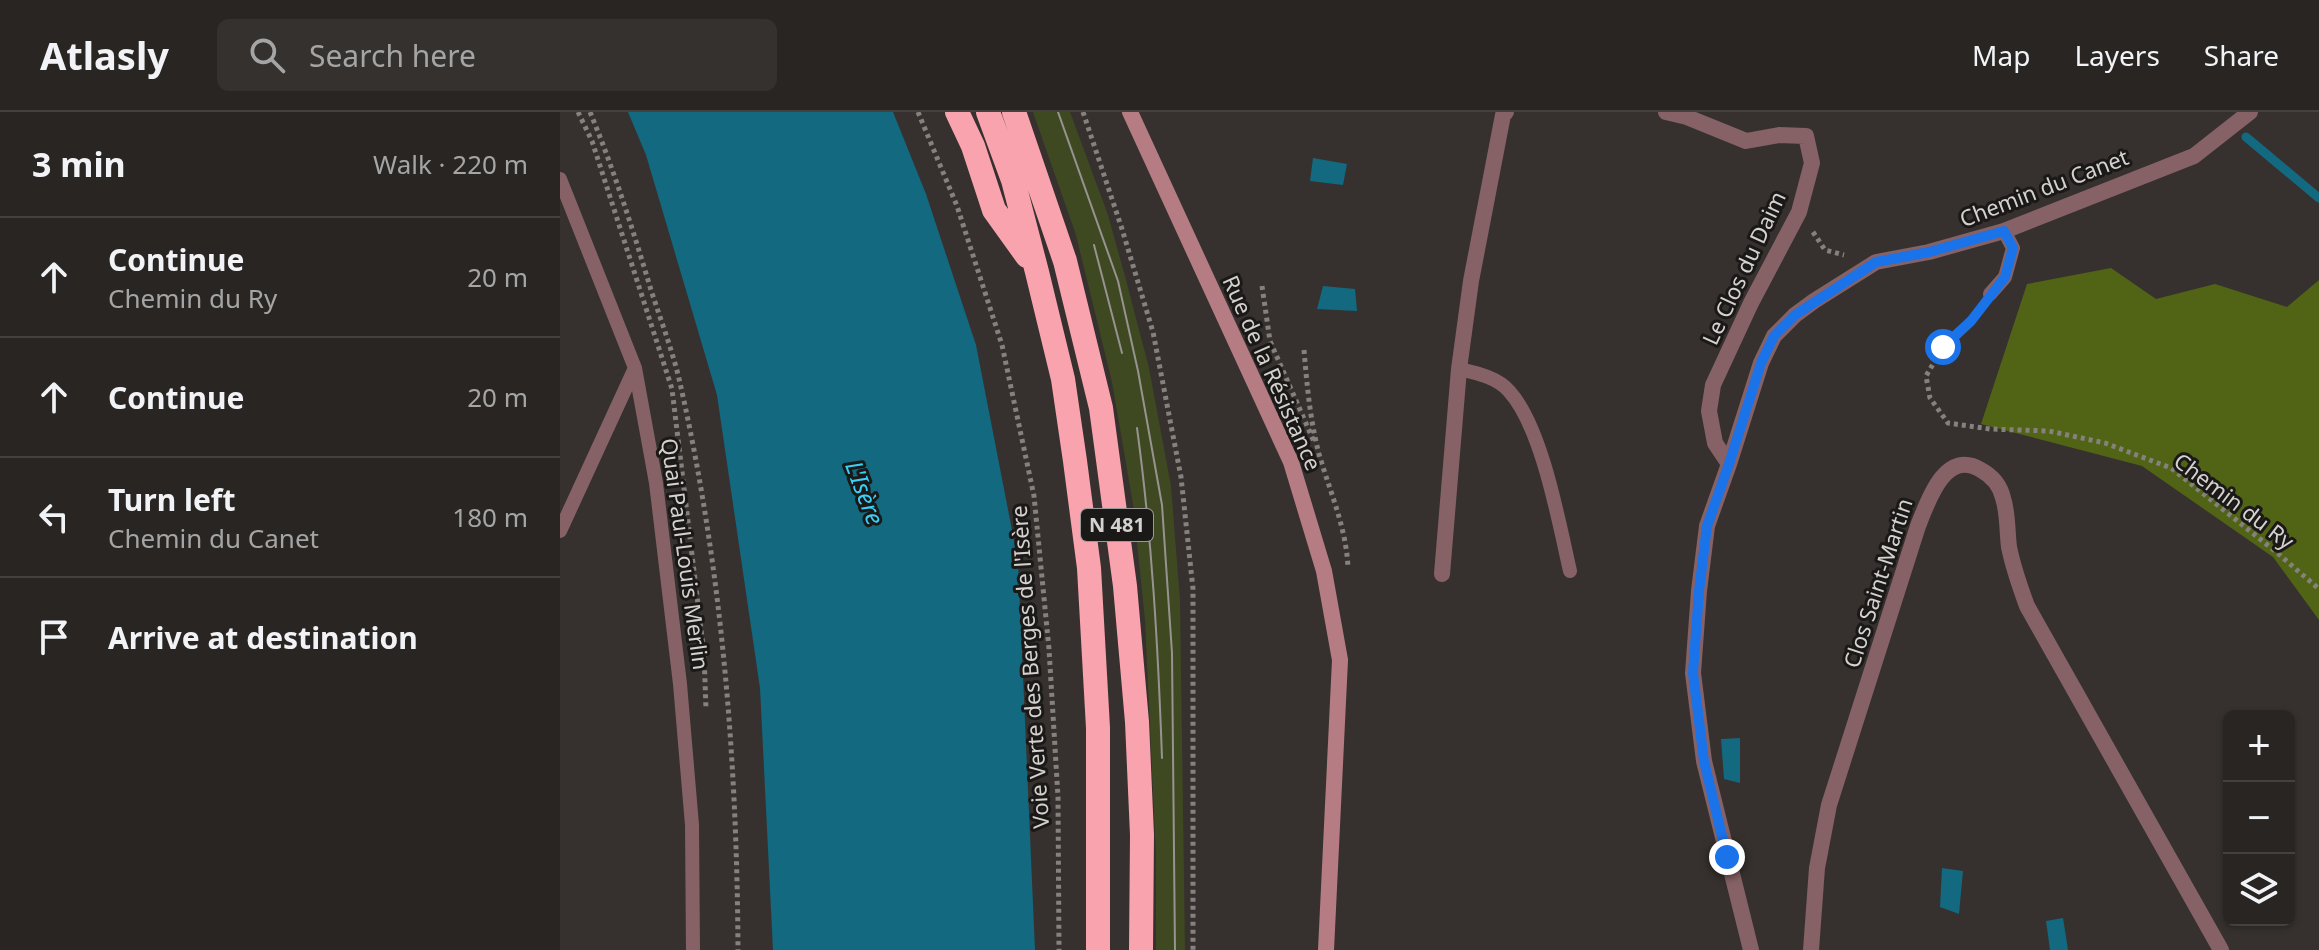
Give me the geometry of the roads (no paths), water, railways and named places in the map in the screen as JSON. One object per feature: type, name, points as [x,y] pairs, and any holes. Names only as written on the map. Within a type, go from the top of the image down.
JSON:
[{"type":"highway","points":[[957,112],[973,146],[994,210],[1037,272]]},
{"type":"highway","name":"N 481","points":[[988,112],[1013,180],[1063,379],[1089,568],[1098,728],[1098,950]]},
{"type":"highway","name":"N 481","points":[[1014,112],[1065,261],[1101,408],[1125,586],[1137,722],[1142,835],[1141,950]]},
{"type":"street","name":"Rue de la Résistance","points":[[1130,112],[1291,462],[1324,571],[1340,660],[1326,950]]},
{"type":"street","points":[[1442,574],[1459,369],[1471,281],[1506,112]]},
{"type":"street","name":"Le Clos du Daim","points":[[1666,112],[1687,117],[1746,141],[1779,135],[1806,136],[1812,163],[1799,212],[1751,303],[1713,385],[1709,411],[1715,443],[1729,464]]},
{"type":"street","name":"Chemin du Canet","points":[[1751,950],[1704,761],[1693,673],[1707,526],[1761,363],[1774,336],[1814,301],[1876,262],[1929,252],[2004,231],[2194,156],[2250,112]]},
{"type":"street","name":"Clos Saint-Martin","points":[[1811,950],[1817,868],[1829,805],[1918,526],[1940,480],[1951,469],[1962,464],[1977,468],[1994,479],[2003,498],[2009,547],[2027,606],[2221,950]]},
{"type":"lane","name":"Quai Paul-Louis Merlin","points":[[560,179],[635,368],[656,483],[680,684],[692,825],[693,950]]},
{"type":"lane","points":[[1990,294],[2005,277],[2013,248],[2004,231]]},
{"type":"lane","points":[[560,531],[635,368]]},
{"type":"lane","points":[[1459,369],[1485,375],[1508,390],[1531,428],[1556,509],[1570,571]]},
{"type":"water","name":"L'Isère","points":[[628,112],[893,112],[926,194],[976,345],[1018,561],[1035,950],[773,950],[760,688],[717,395],[646,155]]},
{"type":"water","points":[[1313,158],[1347,164],[1343,185],[1310,181]]},
{"type":"water","points":[[1323,286],[1355,289],[1357,311],[1317,309]]},
{"type":"water","points":[[1740,738],[1740,783],[1724,779],[1721,739]]},
{"type":"water","points":[[1942,868],[1963,871],[1959,914],[1940,907]]},
{"type":"water","points":[[2063,918],[2068,950],[2050,950],[2046,921]]},
{"type":"waterway","points":[[2246,137],[2319,198]]},
{"type":"tram line","points":[[1058,112],[1118,281],[1162,505],[1172,653],[1175,950]]},
{"type":"tram line","points":[[1094,245],[1122,353]]},
{"type":"tram line","points":[[1137,428],[1154,593],[1162,758]]}]
